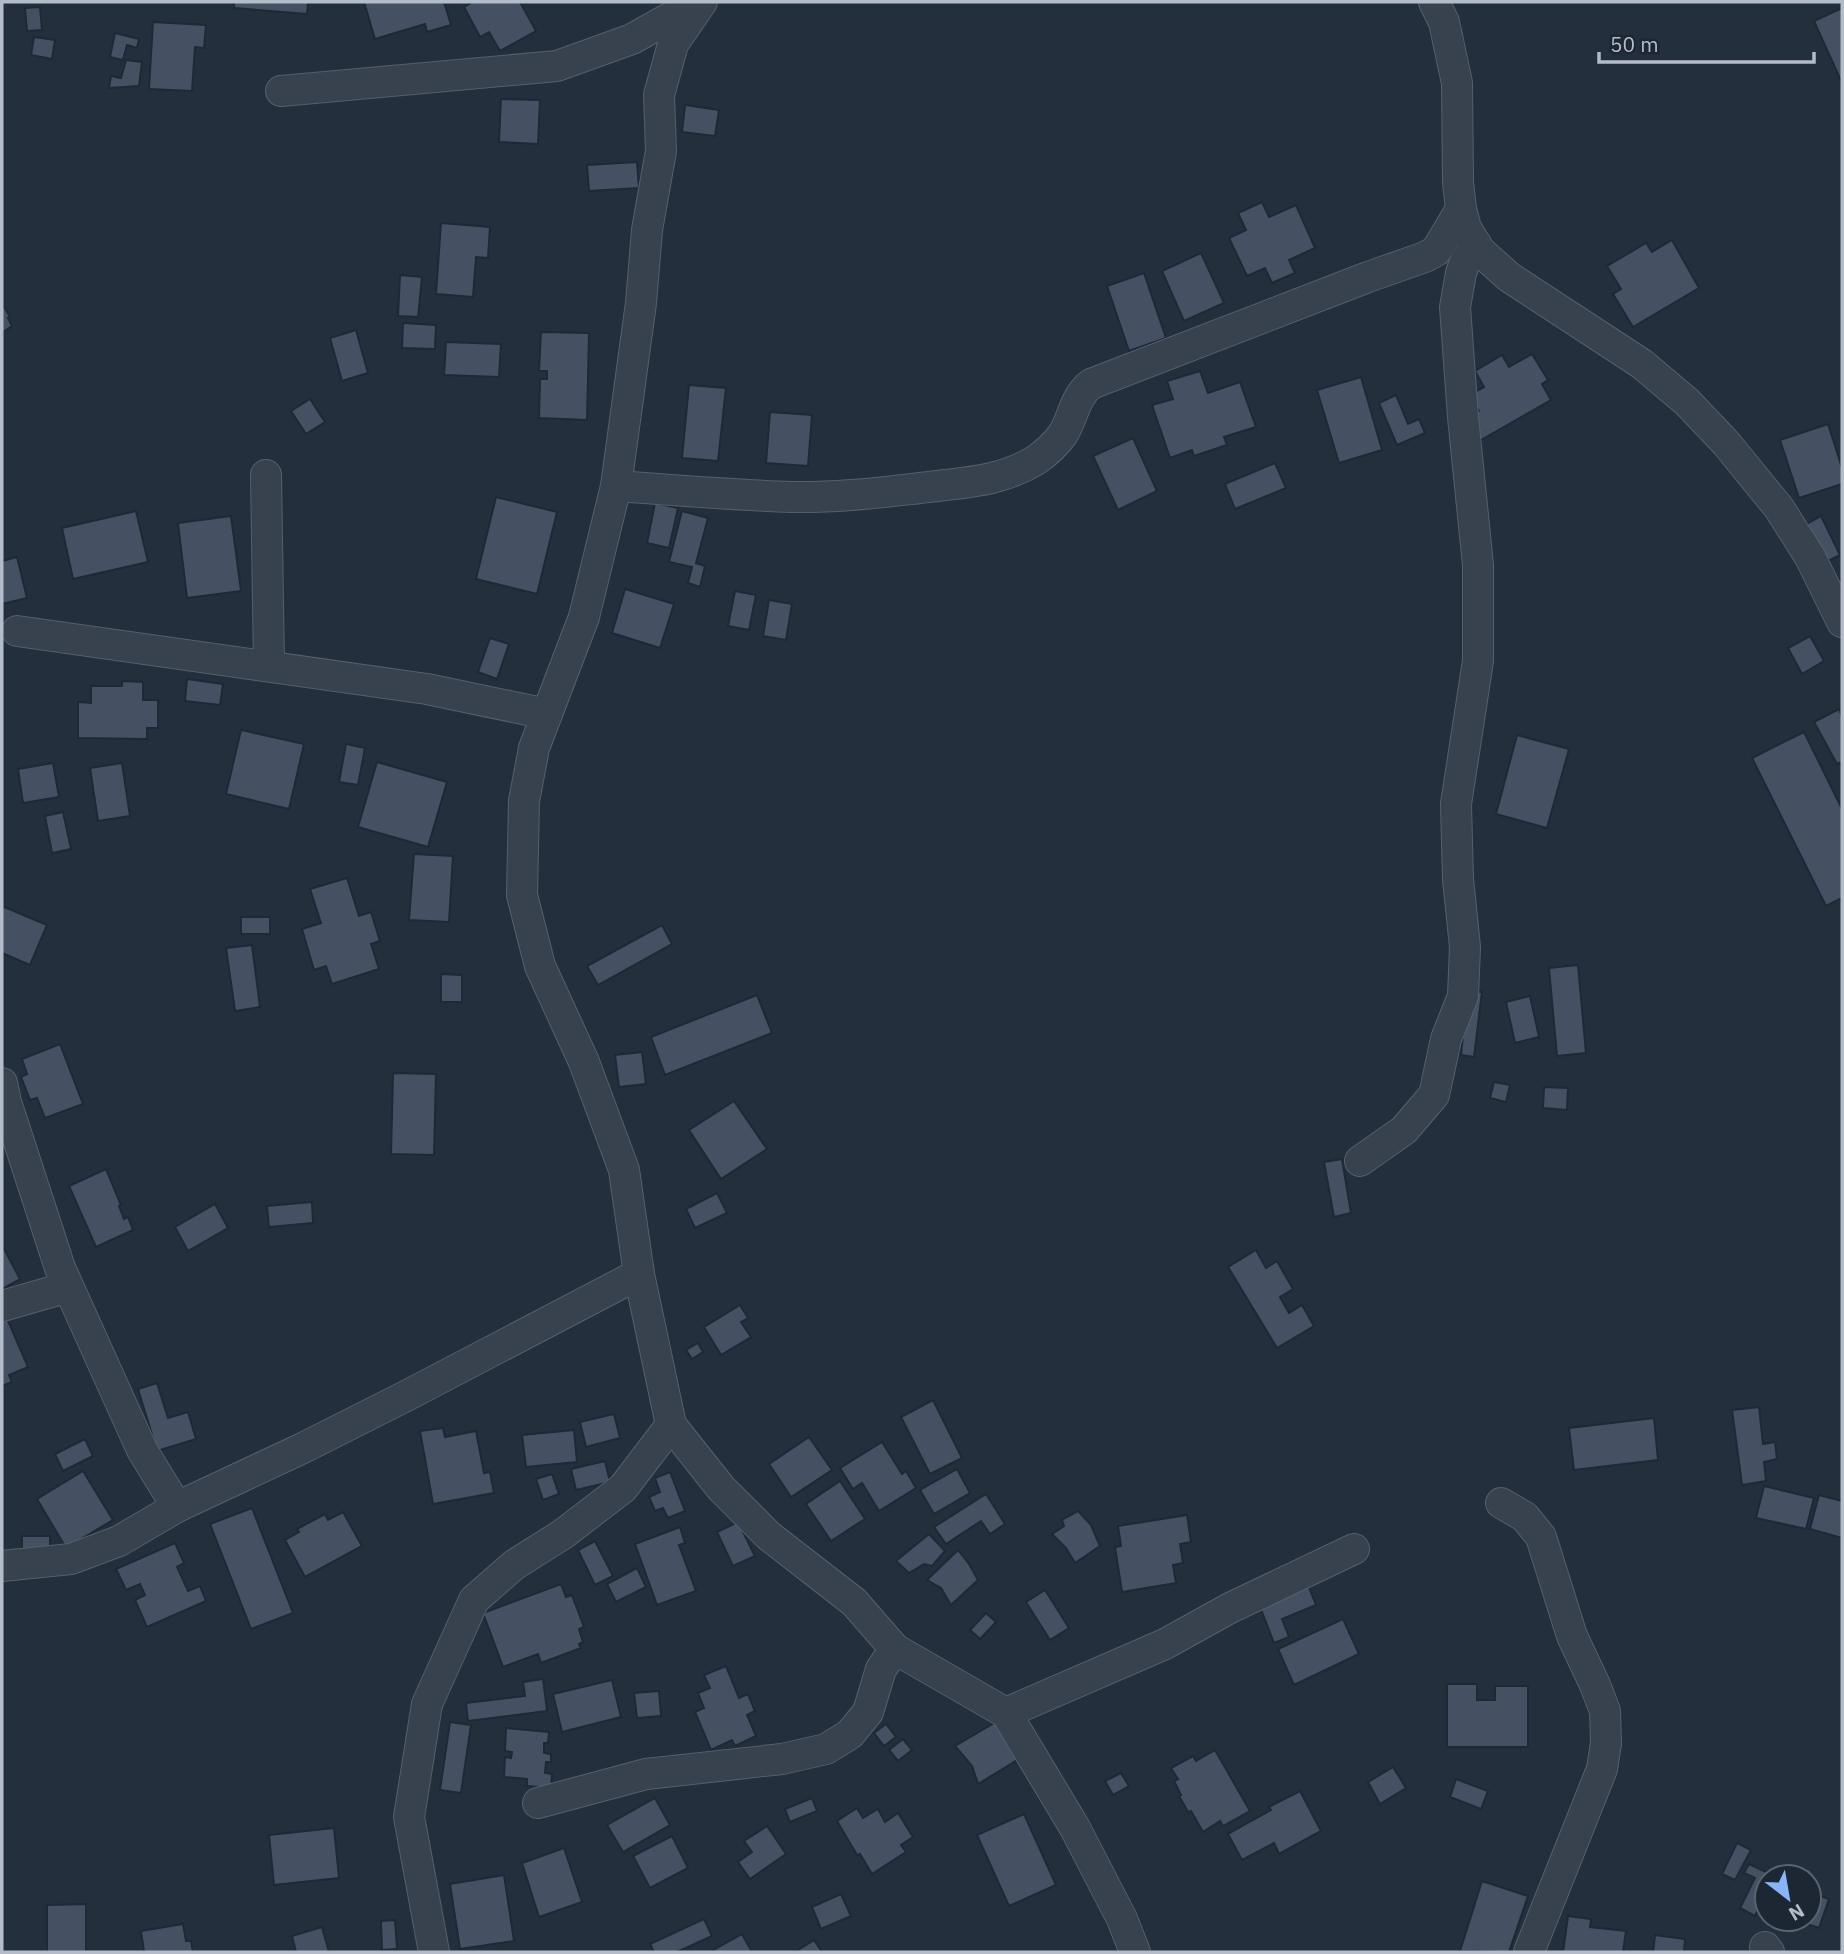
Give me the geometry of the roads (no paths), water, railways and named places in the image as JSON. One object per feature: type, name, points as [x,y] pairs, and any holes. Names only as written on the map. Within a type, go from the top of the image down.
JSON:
[{"type":"street","points":[[281,91],[557,66],[632,39],[700,2]]},
{"type":"street","points":[[700,2],[673,44],[659,95],[662,151],[647,230],[641,303],[616,486],[584,618],[534,748],[524,802],[522,895],[540,966],[584,1062],[624,1170],[639,1274],[671,1425],[721,1488],[769,1536],[854,1602],[895,1649],[1006,1713],[1075,1828],[1122,1919],[1135,1952]]},
{"type":"street","points":[[1433,2],[1444,22],[1457,83],[1458,182],[1461,209],[1466,228],[1480,251],[1509,277],[1642,363],[1687,402],[1727,443],[1779,508],[1810,557],[1842,622]]},
{"type":"street","points":[[616,486],[792,497],[854,495],[991,479],[1019,469],[1053,446],[1063,433],[1080,397],[1091,384],[1425,257],[1436,251],[1461,209]]},
{"type":"street","points":[[1360,1161],[1404,1130],[1434,1095],[1446,1039],[1463,996],[1465,947],[1458,879],[1456,804],[1478,661],[1478,565],[1455,307],[1466,258],[1476,244]]},
{"type":"street","points":[[266,475],[268,666]]},
{"type":"street","points":[[17,631],[427,689],[547,714]]},
{"type":"street","points":[[2,1083],[60,1268],[142,1450],[177,1507]]},
{"type":"street","points":[[2,1566],[71,1559],[119,1541],[177,1507],[338,1430],[639,1274]]},
{"type":"street","points":[[2,1306],[68,1287]]},
{"type":"street","points":[[434,1952],[409,1817],[427,1704],[474,1600],[514,1564],[563,1534],[623,1488],[671,1425]]},
{"type":"street","points":[[1501,1503],[1525,1517],[1541,1537],[1572,1636],[1605,1711],[1606,1743],[1602,1769],[1529,1952]]},
{"type":"street","points":[[1006,1713],[1165,1644],[1230,1608],[1354,1549]]},
{"type":"street","points":[[538,1803],[646,1774],[782,1759],[826,1749],[850,1734],[868,1712],[881,1669],[895,1649]]}]
